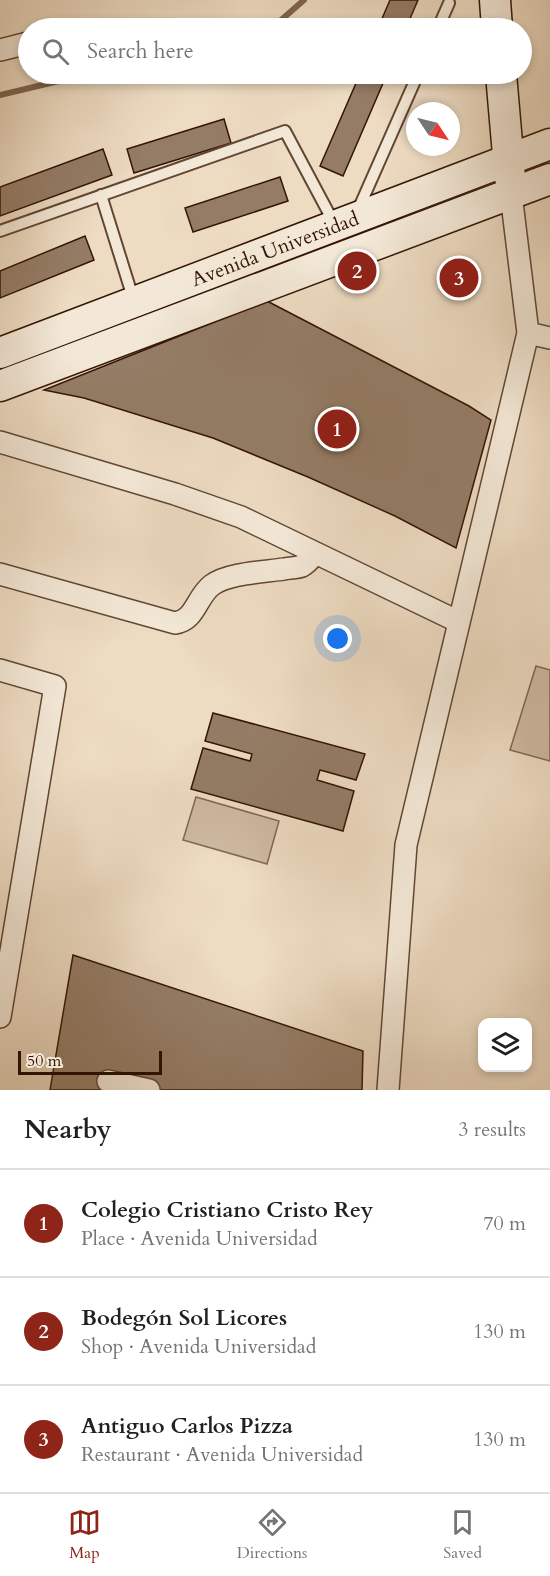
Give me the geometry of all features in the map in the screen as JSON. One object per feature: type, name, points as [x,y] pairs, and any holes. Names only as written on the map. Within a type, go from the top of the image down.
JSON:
[{"type":"street","points":[[495,0],[496,18]]},
{"type":"street","points":[[0,50],[18,46]]},
{"type":"street","points":[[388,1090],[406,845],[528,333],[502,84]]},
{"type":"street","name":"Avenida Universidad","points":[[0,353],[550,144]]},
{"type":"street","name":"Avenida Universidad","points":[[0,386],[550,179]]},
{"type":"street","points":[[528,333],[550,338]]},
{"type":"street","points":[[0,442],[175,494],[241,518],[459,622]]},
{"type":"street","points":[[0,574],[175,623],[188,619],[193,614],[200,597],[219,581],[246,574],[301,566],[315,553]]},
{"type":"street","points":[[0,670],[55,686],[0,1017]]},
{"type":"street","points":[[108,1081],[149,1090]]},
{"type":"lane","points":[[442,18],[449,3]]},
{"type":"lane","points":[[0,231],[285,130],[345,220],[413,84]]},
{"type":"lane","points":[[101,195],[134,301]]},
{"type":"shaded area","points":[[536,666],[550,670],[550,761],[510,750]]},
{"type":"shaded area","points":[[196,797],[279,821],[267,864],[183,840]]},
{"type":"building","points":[[390,0],[418,0],[410,18],[382,18]]},
{"type":"building","points":[[356,84],[383,84],[343,176],[320,166]]},
{"type":"building","points":[[224,119],[231,143],[134,173],[127,149]]},
{"type":"building","points":[[103,149],[112,175],[0,216],[0,187]]},
{"type":"building","points":[[280,177],[288,201],[193,232],[185,208]]},
{"type":"building","points":[[85,236],[94,260],[0,298],[0,271]]},
{"type":"building","points":[[365,261],[370,279],[347,286],[342,269]]},
{"type":"building","points":[[267,301],[469,406],[491,420],[456,548],[395,516],[213,438],[84,398],[44,390]]},
{"type":"building","points":[[213,713],[365,754],[356,780],[320,770],[317,780],[354,791],[343,831],[191,789],[203,748],[250,761],[252,754],[205,741]]},
{"type":"building","points":[[73,955],[363,1051],[362,1090],[50,1090]]},
{"type":"waterway","points":[[283,18],[304,0]]},
{"type":"waterway","points":[[0,95],[46,84]]},
{"type":"place","name":"Bodegón Sol Licores","points":[[357,271]]},
{"type":"place","name":"Antiguo Carlos Pizza","points":[[459,278]]},
{"type":"place","name":"Colegio Cristiano Cristo Rey","points":[[337,429]]}]
